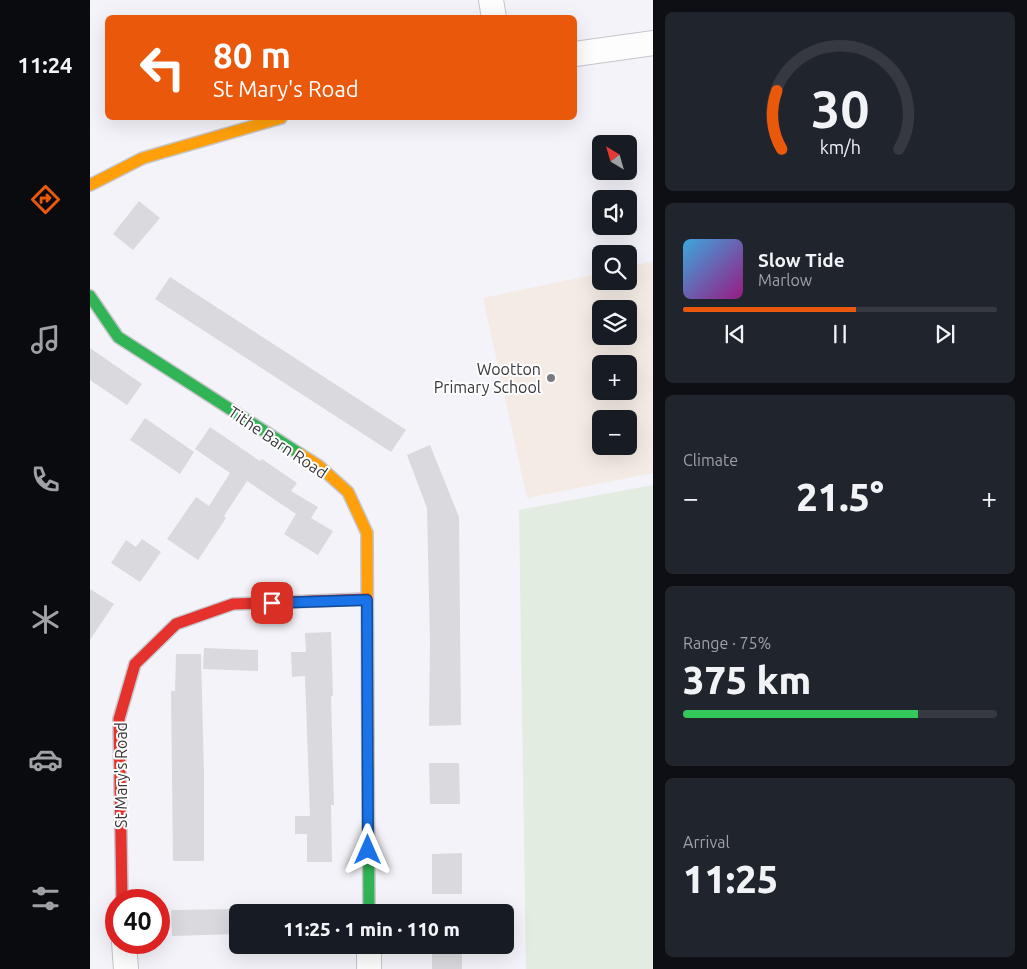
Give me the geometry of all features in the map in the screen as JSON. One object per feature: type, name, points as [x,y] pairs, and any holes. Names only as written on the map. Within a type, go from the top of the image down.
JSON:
[{"type":"street","points":[[491,0],[494,15]]},
{"type":"street","points":[[577,54],[653,43]]},
{"type":"street","points":[[90,185],[142,158],[274,120]]},
{"type":"street","name":"Tithe Barn Road","points":[[90,296],[118,337],[319,466],[348,492],[367,533],[369,904]]},
{"type":"street","name":"St Mary's Road","points":[[122,889],[119,719],[135,664],[176,624],[233,604],[367,600]]},
{"type":"street","points":[[125,954],[126,969]]},
{"type":"street","points":[[369,954],[369,969]]},
{"type":"shaded area","name":"Wootton Primary School","points":[[653,261],[653,473],[527,498],[483,298],[592,275],[592,290],[637,290],[637,265]]},
{"type":"shaded area","points":[[653,485],[653,969],[526,969],[519,510]]},
{"type":"building","points":[[139,201],[160,218],[133,250],[113,234]]},
{"type":"building","points":[[170,277],[406,430],[391,452],[155,299]]},
{"type":"building","points":[[90,348],[142,384],[127,405],[90,380]]},
{"type":"building","points":[[145,418],[194,452],[180,474],[130,440]]},
{"type":"building","points":[[210,427],[260,461],[262,459],[297,483],[291,491],[318,507],[311,518],[333,531],[318,555],[284,534],[296,514],[247,481],[224,516],[226,518],[198,560],[167,539],[196,497],[209,506],[230,473],[195,449]]},
{"type":"building","points":[[430,445],[459,517],[461,725],[429,726],[430,642],[427,508],[407,455]]},
{"type":"building","points":[[142,539],[161,552],[140,582],[111,563],[126,540],[136,547]]},
{"type":"building","points":[[90,589],[114,604],[90,640]]},
{"type":"building","points":[[331,632],[334,805],[331,805],[332,862],[307,862],[307,834],[295,834],[295,816],[310,816],[305,676],[292,677],[291,652],[306,652],[305,633]]},
{"type":"building","points":[[204,648],[258,650],[258,671],[203,669]]},
{"type":"building","points":[[176,654],[201,654],[204,861],[173,861],[171,691],[175,691]]},
{"type":"building","points":[[429,763],[459,763],[460,804],[430,804]]},
{"type":"building","points":[[462,853],[462,894],[432,894],[432,854]]},
{"type":"building","points":[[229,909],[229,934],[172,936],[171,910]]},
{"type":"building","points":[[432,954],[462,954],[462,969],[432,969]]},
{"type":"traffic: fast","points":[[90,296],[118,337],[300,454]]},
{"type":"traffic: fast","points":[[368,767],[369,904]]},
{"type":"traffic: slow","points":[[90,185],[143,158],[274,120]]},
{"type":"traffic: slow","points":[[300,454],[319,466],[348,492],[367,533],[368,767]]},
{"type":"traffic: jam","points":[[122,889],[119,719],[135,664],[176,624],[233,604],[367,599]]},
{"type":"place","name":"Wootton Primary School","points":[[551,378]]},
{"type":"route","points":[[272,603],[367,600],[368,850]]}]
